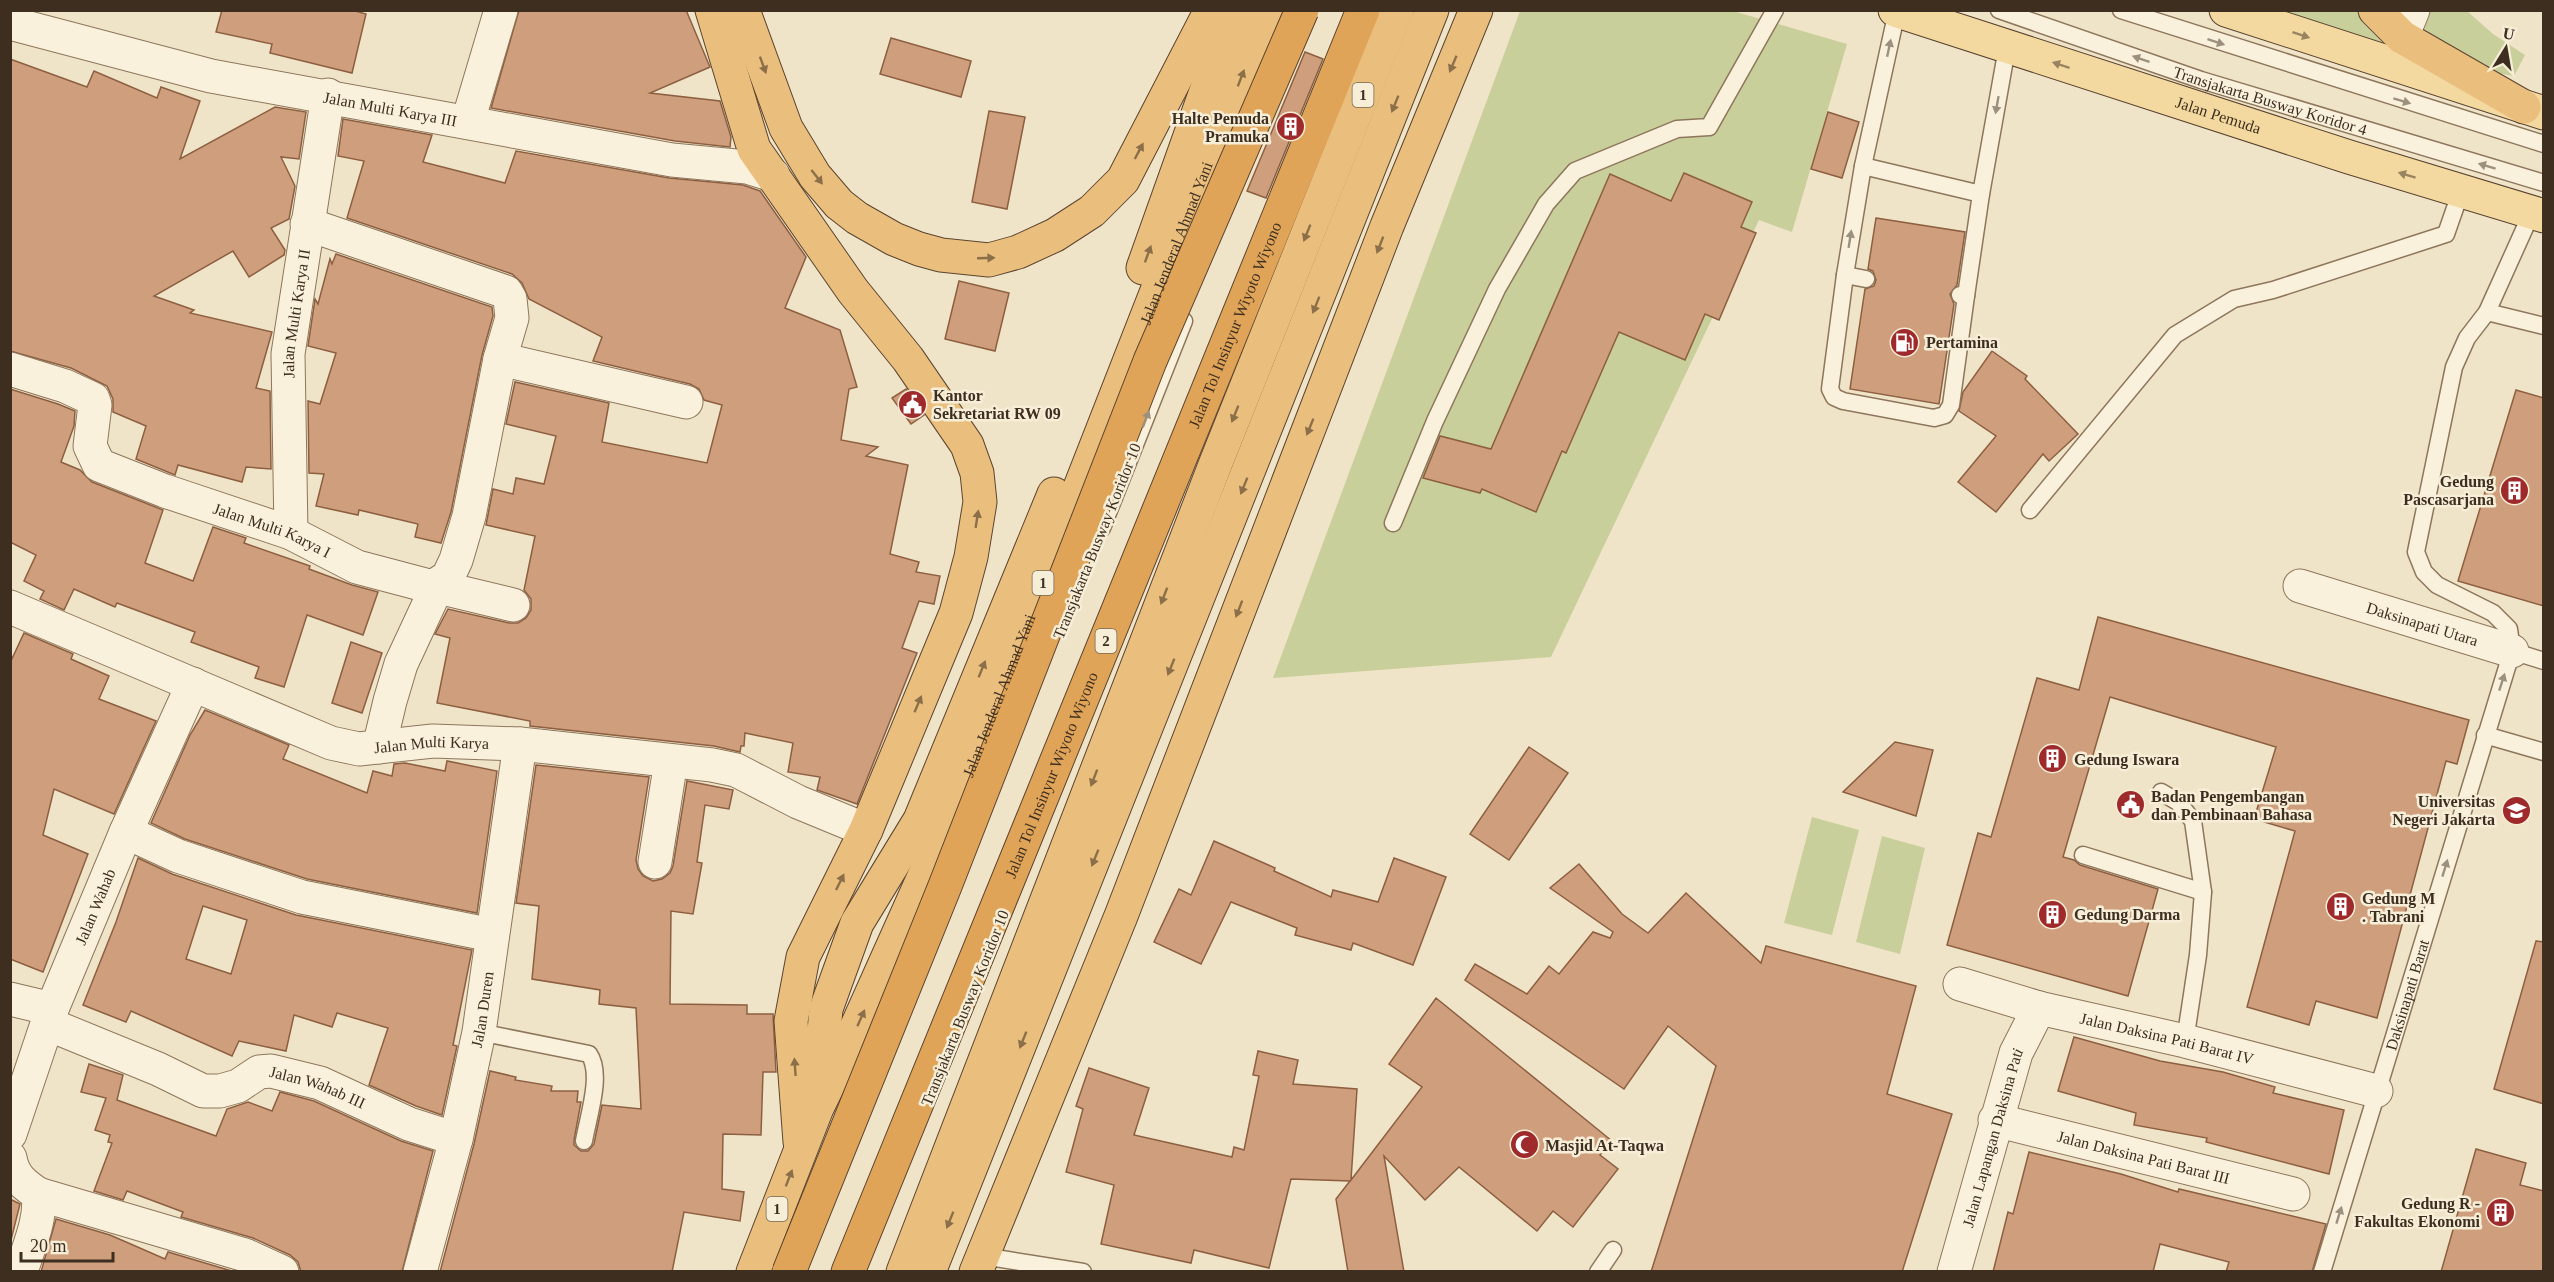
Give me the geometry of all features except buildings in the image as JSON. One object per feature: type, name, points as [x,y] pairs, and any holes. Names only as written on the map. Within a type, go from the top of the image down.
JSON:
[{"type":"highway","points":[[712,10],[754,149],[853,291],[908,359],[967,445],[976,473],[980,502],[971,557],[956,613],[866,830],[803,957],[791,1021],[800,1147]]},
{"type":"highway","points":[[743,10],[786,128],[815,176],[839,204],[857,218],[894,239],[941,255],[989,260],[1009,255],[1055,235],[1092,211],[1123,180],[1211,10]]},
{"type":"highway","points":[[817,1108],[826,1008],[857,923],[920,820],[1116,342],[1235,10]]},
{"type":"highway","name":"Jalan Jenderal Ahmad Yani","points":[[753,1272],[800,1147],[952,814],[1267,10]]},
{"type":"highway","points":[[789,1272],[945,886],[1150,361],[1302,10]]},
{"type":"highway","name":"Jalan Tol Insinyur Wiyoto Wiyono","points":[[848,1272],[1363,10]]},
{"type":"highway","name":"1","points":[[903,1272],[1215,465],[1397,10]]},
{"type":"highway","points":[[929,1272],[1432,10]]},
{"type":"highway","points":[[980,1264],[1121,916],[1387,226],[1476,10]]},
{"type":"highway","points":[[2374,10],[2408,24],[2538,107]]},
{"type":"main road","points":[[2226,10],[2538,107]]},
{"type":"main road","name":"Jalan Pemuda","points":[[1896,11],[2461,191],[2540,204]]},
{"type":"street","points":[[468,121],[501,10]]},
{"type":"street","name":"Jalan Multi Karya III","points":[[10,23],[212,76],[328,95],[672,160],[747,167],[773,175]]},
{"type":"street","name":"Jalan Multi Karya II","points":[[291,533],[288,354],[328,95]]},
{"type":"street","points":[[308,224],[506,292],[510,299],[512,318],[500,359],[469,516],[456,560],[448,577],[432,587],[435,594],[401,664],[379,747]]},
{"type":"street","points":[[500,359],[686,402]]},
{"type":"street","name":"Jalan Multi Karya I","points":[[10,369],[65,386],[93,399],[95,405],[90,446],[99,465],[165,491],[291,533],[357,567],[513,605]]},
{"type":"street","name":"Daksinapati Utara","points":[[2300,586],[2512,651]]},
{"type":"street","name":"Jalan Multi Karya","points":[[10,607],[330,743],[359,749],[432,741],[520,744],[736,770],[798,802],[866,830]]},
{"type":"street","name":"Jalan Wahab","points":[[10,1134],[50,1016],[126,832],[193,684]]},
{"type":"street","name":"Jalan Duren","points":[[420,1272],[456,1139],[479,1032],[520,744]]},
{"type":"street","points":[[655,862],[671,761]]},
{"type":"street","points":[[126,832],[178,856],[302,897],[492,935]]},
{"type":"street","name":"Jalan Daksina Pati Barat IV","points":[[1960,984],[2039,1008],[2185,1041],[2376,1091]]},
{"type":"street","name":"Jalan Wahab III","points":[[10,999],[50,1016],[203,1091],[220,1091],[238,1086],[259,1072],[271,1071],[320,1083],[409,1124],[456,1139]]},
{"type":"street","name":"Jalan Lapangan Daksina Pati","points":[[1954,1272],[1995,1120],[2016,1053],[2039,1008]]},
{"type":"street","name":"Jalan Daksina Pati Barat III","points":[[1995,1120],[2293,1194]]},
{"type":"street","points":[[20,1179],[37,1218],[21,1272]]},
{"type":"street","points":[[20,1179],[245,1255],[282,1272]]},
{"type":"lane","name":"Transjakarta Busway Koridor 10","points":[[801,1272],[1143,428],[1234,191],[1309,10]]},
{"type":"lane","name":"Transjakarta Busway Koridor 10","points":[[859,1272],[1253,294],[1371,10]]},
{"type":"lane","points":[[1393,524],[1435,421],[1497,290],[1546,204],[1575,171],[1677,129],[1709,127],[1775,10]]},
{"type":"lane","name":"Transjakarta Busway Koridor 4","points":[[1999,10],[2201,80],[2540,204]]},
{"type":"lane","points":[[2121,10],[2544,144]]},
{"type":"lane","points":[[1896,11],[1863,166],[1845,275],[1830,389],[1834,397],[1843,401],[1934,418],[1945,415],[1951,405],[1963,296],[2007,48]]},
{"type":"lane","points":[[1863,166],[1981,194]]},
{"type":"lane","points":[[2030,510],[2175,335],[2234,299],[2273,290],[2446,234],[2461,191]]},
{"type":"lane","points":[[2512,651],[2509,629],[2493,614],[2437,585],[2424,572],[2416,552],[2454,367],[2467,338],[2487,312],[2540,204]]},
{"type":"lane","points":[[1845,275],[1866,279]]},
{"type":"lane","points":[[2487,312],[2544,326]]},
{"type":"lane","name":"Daksinapati Utara","points":[[2512,651],[2544,661]]},
{"type":"lane","name":"Daksinapati Barat","points":[[2322,1272],[2512,651]]},
{"type":"lane","points":[[2485,735],[2544,752]]},
{"type":"lane","points":[[2161,792],[2178,802],[2193,821],[2203,892],[2198,955],[2185,1041]]},
{"type":"lane","points":[[2083,855],[2203,892]]},
{"type":"lane","points":[[479,1032],[589,1054],[594,1061],[596,1074],[584,1141]]},
{"type":"lane","points":[[1598,1272],[1613,1250]]},
{"type":"lane","points":[[980,1264],[1083,1272]]},
{"type":"green space","points":[[1520,11],[1733,11],[1847,44],[1792,232],[1759,220],[1551,657],[1273,678]]},
{"type":"green space","points":[[2284,11],[2467,11],[2493,34],[2525,55],[2514,76],[2410,58]]},
{"type":"green space","points":[[1812,817],[1859,830],[1832,935],[1784,923]]},
{"type":"green space","points":[[1882,836],[1925,848],[1900,954],[1856,942]]},
{"type":"place","name":"Halte Pemuda Pramuka","points":[[1290,127]]},
{"type":"place","name":"Pertamina","points":[[1905,342]]},
{"type":"place","name":"Kantor Sekretariat RW 09","points":[[912,404]]},
{"type":"place","name":"Gedung Pascasarjana","points":[[2515,490]]},
{"type":"place","name":"Gedung Iswara","points":[[2053,759]]},
{"type":"place","name":"Badan Pengembangan dan Pembinaan Bahasa","points":[[2130,805]]},
{"type":"place","name":"Universitas Negeri Jakarta","points":[[2516,810]]},
{"type":"place","name":"Gedung M . Tabrani","points":[[2341,907]]},
{"type":"place","name":"Gedung Darma","points":[[2053,914]]},
{"type":"place","name":"Masjid At-Taqwa","points":[[1524,1145]]},
{"type":"place","name":"Gedung R - Fakultas Ekonomi","points":[[2501,1212]]}]
